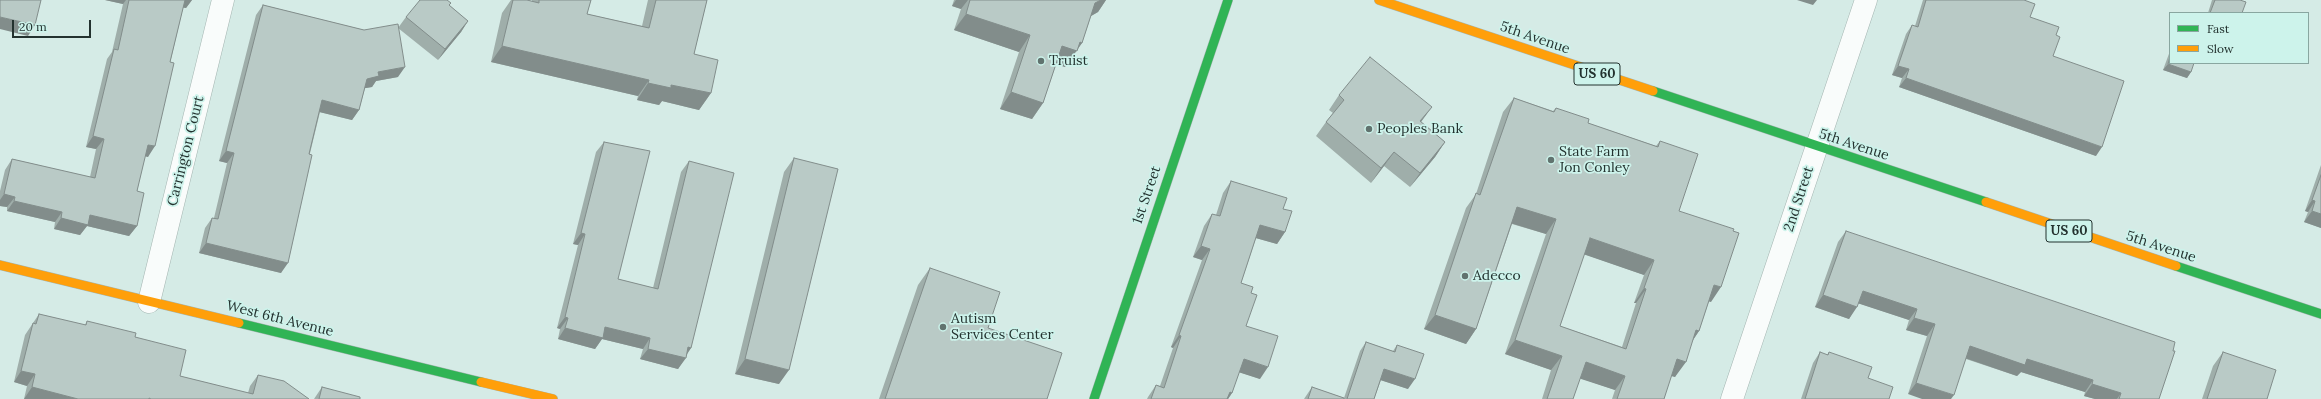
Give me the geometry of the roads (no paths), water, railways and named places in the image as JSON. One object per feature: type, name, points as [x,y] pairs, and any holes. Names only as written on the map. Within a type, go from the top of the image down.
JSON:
[{"type":"street","name":"Carrington Court","points":[[149,302],[223,0]]},
{"type":"street","name":"1st Street","points":[[1094,399],[1228,0]]},
{"type":"street","name":"5th Avenue","points":[[1379,0],[1816,147],[2321,314]]},
{"type":"street","name":"2nd Street","points":[[1732,399],[1866,0]]},
{"type":"street","name":"West 6th Avenue","points":[[0,265],[553,399]]},
{"type":"place","name":"Truist","points":[[1041,61]]},
{"type":"place","name":"Peoples Bank","points":[[1369,129]]},
{"type":"place","name":"State Farm Jon Conley","points":[[1551,160]]},
{"type":"place","name":"Adecco","points":[[1465,276]]},
{"type":"place","name":"Autism Services Center","points":[[943,327]]}]
